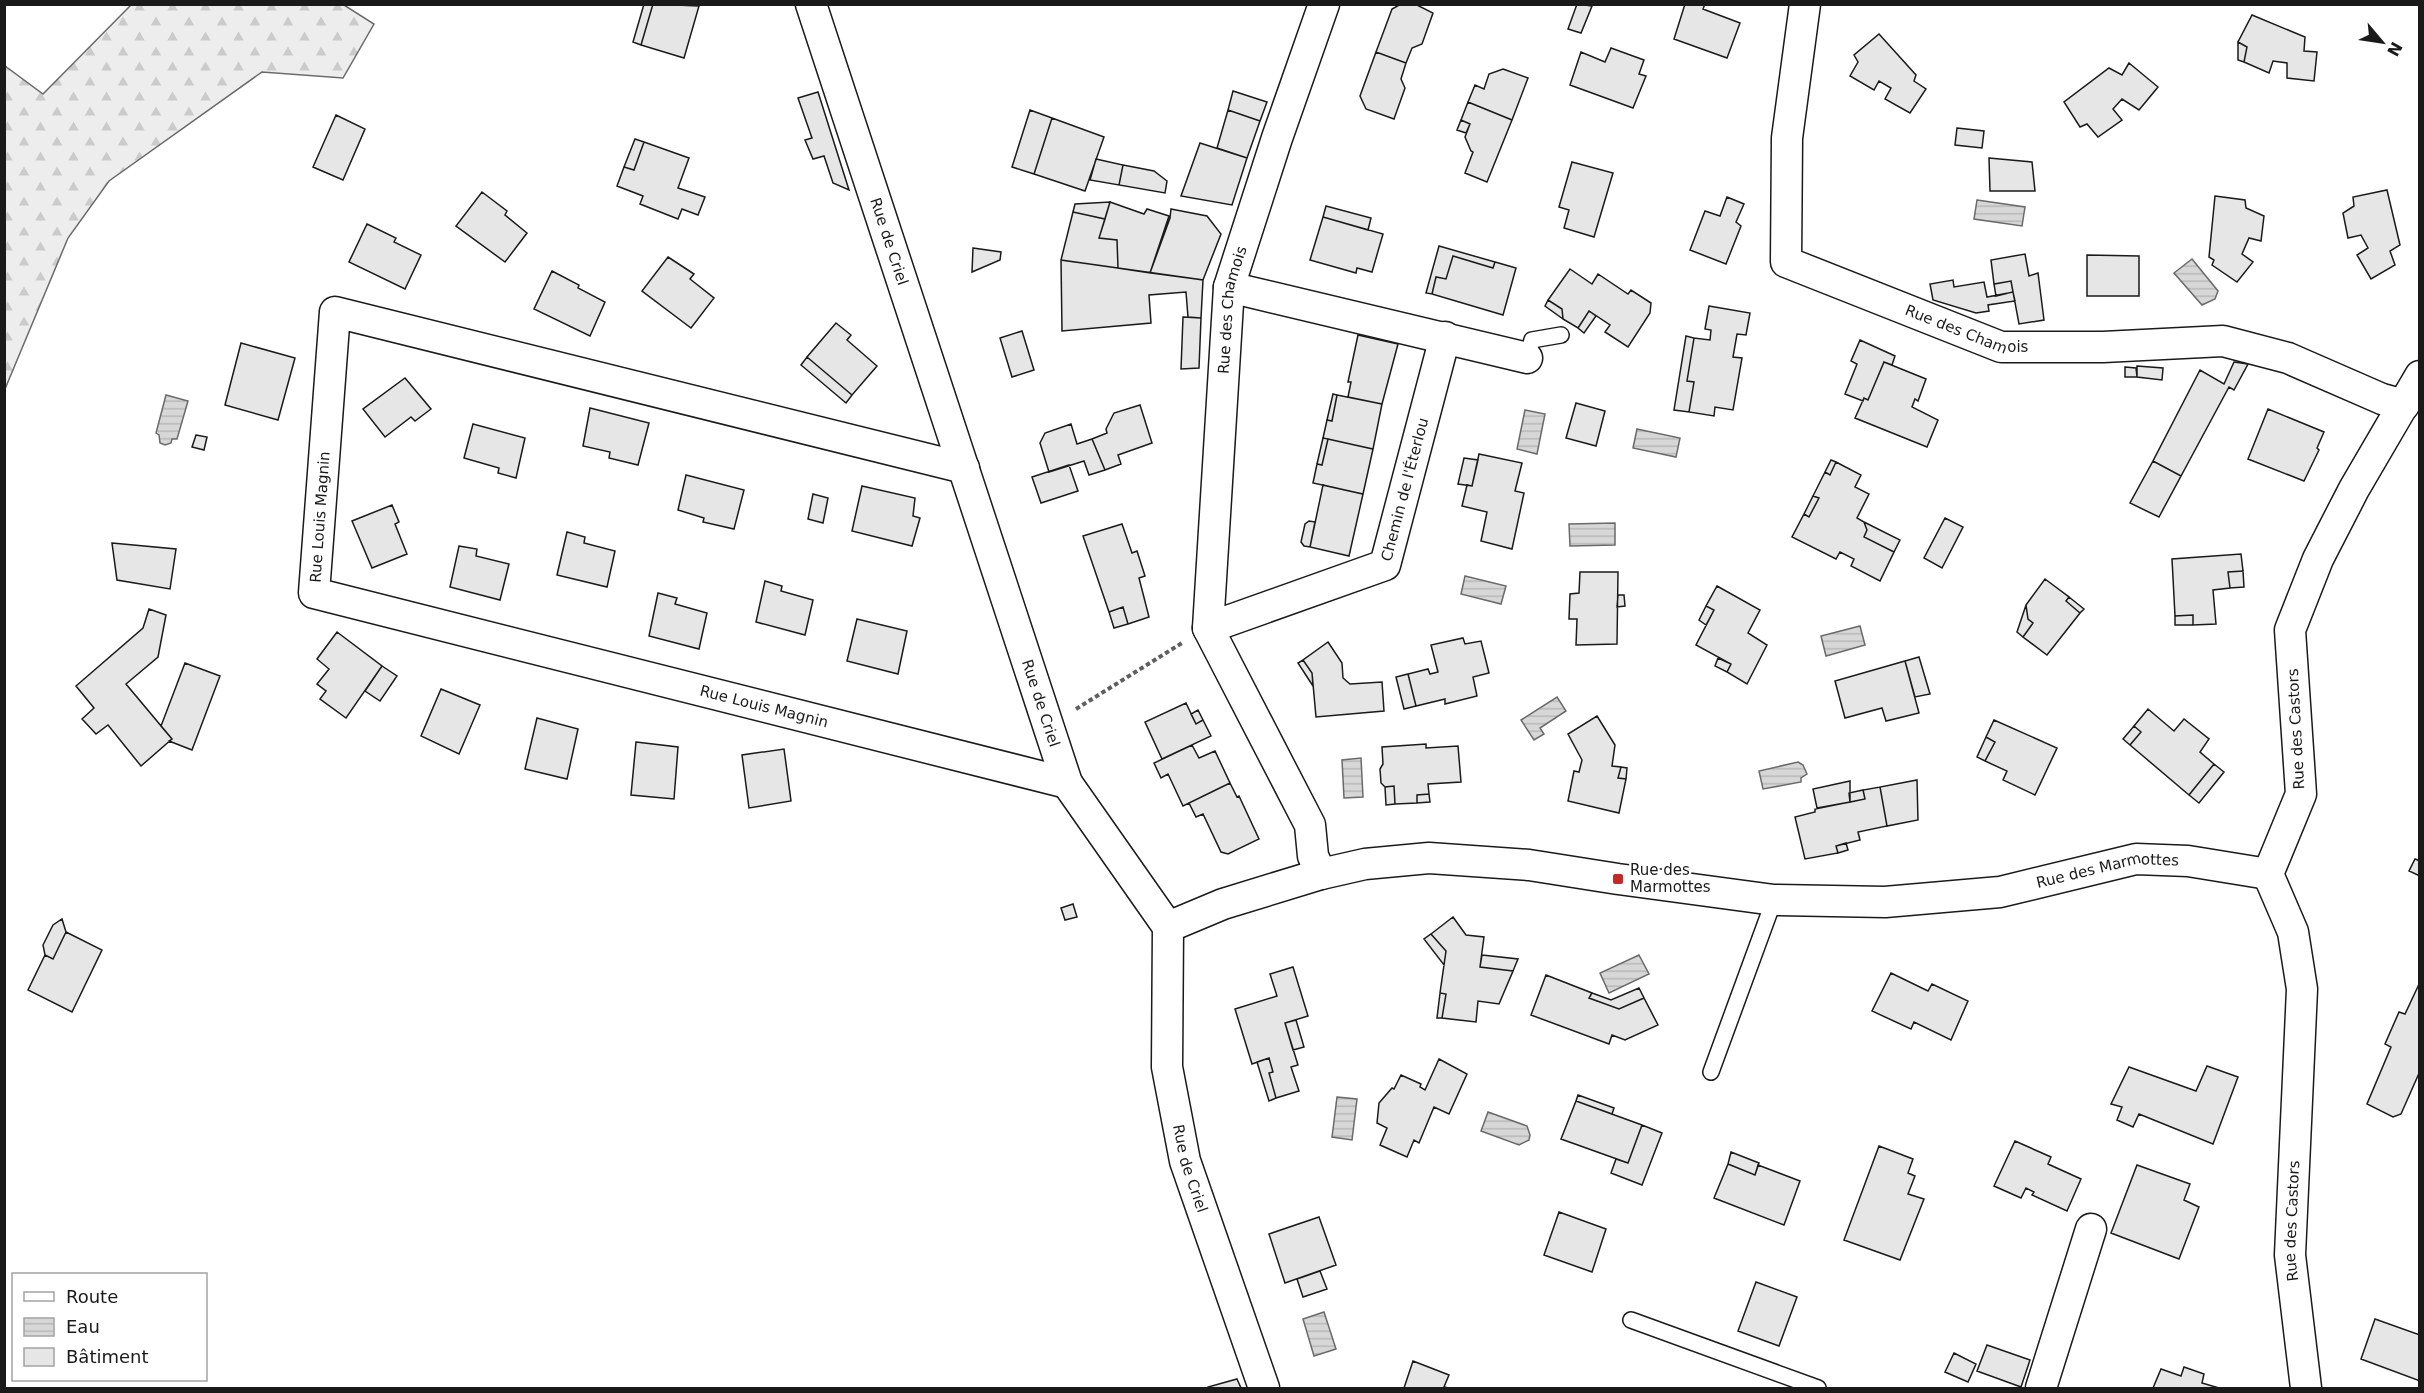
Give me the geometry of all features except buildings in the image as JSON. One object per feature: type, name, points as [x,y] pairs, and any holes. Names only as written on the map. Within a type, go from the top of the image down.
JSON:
[{"type":"street","name":"Rue de Criel","points":[[811,4],[1067,783],[1168,927],[1167,1068],[1185,1161],[1264,1389]]},
{"type":"street","name":"Rue des Chamois","points":[[1208,628],[1229,287],[1277,138],[1324,4]]},
{"type":"street","name":"Rue des Chamois","points":[[1805,4],[1787,138],[1786,262],[2001,347],[2103,347],[2223,341],[2288,358],[2382,399],[2404,405]]},
{"type":"street","points":[[1229,287],[1527,358]]},
{"type":"street","name":"Rue Louis Magnin","points":[[964,468],[335,312],[314,593],[1067,783]]},
{"type":"street","name":"Chemin de l'Éterlou","points":[[1208,628],[1385,565],[1445,338]]},
{"type":"street","name":"Rue des Castors","points":[[2306,1389],[2290,1255],[2302,989],[2293,932],[2268,874],[2301,794],[2290,630],[2318,559],[2354,489],[2420,376]]},
{"type":"street","points":[[1208,628],[1310,825],[1313,856],[1321,874]]},
{"type":"street","name":"Rue des Marmottes","points":[[1168,927],[1223,904],[1321,874],[1365,864],[1429,858],[1529,865],[1774,900],[1885,902],[2000,892],[2136,858],[2188,861],[2268,874]]},
{"type":"street","points":[[2041,1389],[2091,1228]]},
{"type":"lane","points":[[1527,358],[1532,339],[1561,335]]},
{"type":"lane","points":[[1711,1072],[1774,900]]},
{"type":"lane","points":[[1631,1320],[1818,1389]]},
{"type":"path","points":[[1048,727],[1208,628]]},
{"type":"green space","points":[[131,5],[344,5],[374,24],[343,78],[262,72],[109,181],[68,238],[5,389],[5,66],[43,94]]},
{"type":"water","points":[[1977,200],[2025,207],[2022,226],[1974,219]]},
{"type":"water","points":[[2192,259],[2218,291],[2215,299],[2202,305],[2174,273]]},
{"type":"water","points":[[166,395],[188,401],[177,439],[172,439],[171,443],[165,445],[160,443],[159,435],[156,433]]},
{"type":"water","points":[[1525,410],[1545,414],[1537,454],[1517,449]]},
{"type":"water","points":[[1637,429],[1680,438],[1676,457],[1633,448]]},
{"type":"water","points":[[1615,523],[1615,545],[1570,546],[1569,524]]},
{"type":"water","points":[[1465,576],[1506,586],[1501,604],[1461,594]]},
{"type":"water","points":[[1860,626],[1865,645],[1826,656],[1821,636]]},
{"type":"water","points":[[1557,697],[1566,711],[1540,728],[1544,734],[1534,740],[1521,720]]},
{"type":"water","points":[[1361,758],[1363,797],[1344,798],[1342,760]]},
{"type":"water","points":[[1798,762],[1803,765],[1807,774],[1801,778],[1801,782],[1763,789],[1759,771]]},
{"type":"water","points":[[1639,955],[1649,974],[1609,993],[1600,973]]},
{"type":"water","points":[[1337,1097],[1357,1099],[1352,1140],[1332,1137]]},
{"type":"water","points":[[1488,1112],[1527,1126],[1529,1140],[1519,1145],[1481,1131]]},
{"type":"water","points":[[1324,1312],[1336,1349],[1314,1356],[1303,1319]]},
{"type":"place","name":"Rue des Marmottes","points":[[1618,879]]}]
